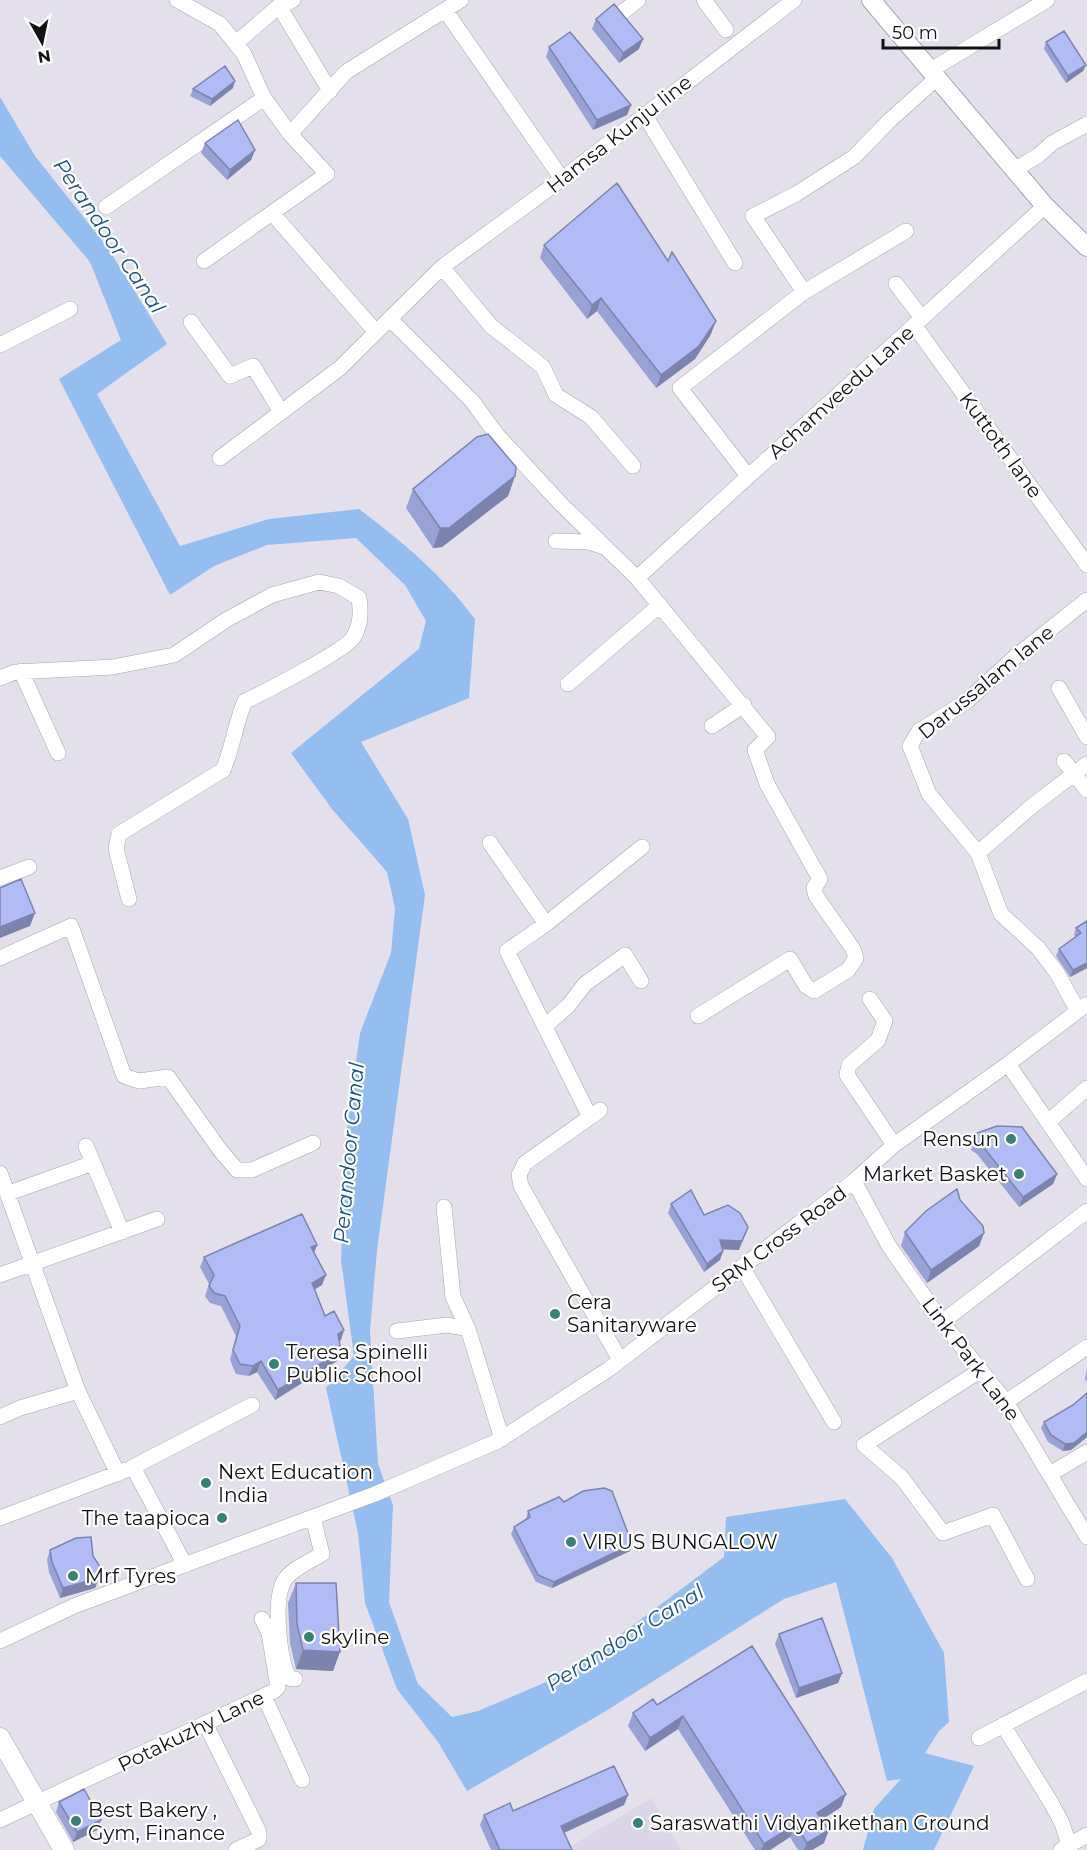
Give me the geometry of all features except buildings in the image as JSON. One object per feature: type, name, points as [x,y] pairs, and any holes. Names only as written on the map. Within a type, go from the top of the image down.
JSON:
[{"type":"main road","points":[[0,1738],[64,1850]]},
{"type":"street","points":[[177,0],[220,24],[244,54],[264,98],[290,134],[327,174],[204,261]]},
{"type":"street","points":[[290,134],[346,72],[461,0]]},
{"type":"street","points":[[620,14],[638,0]]},
{"type":"street","points":[[704,0],[726,30]]},
{"type":"street","name":"Hamsa Kunju line","points":[[220,458],[340,368],[442,267],[794,0]]},
{"type":"street","points":[[871,0],[1045,206],[1087,247]]},
{"type":"street","points":[[804,292],[753,216],[796,194],[854,157],[934,74],[1047,0]]},
{"type":"street","points":[[236,43],[286,3],[330,91]]},
{"type":"street","points":[[445,10],[562,178]]},
{"type":"street","points":[[106,207],[264,98]]},
{"type":"street","points":[[644,114],[735,263]]},
{"type":"street","points":[[1014,170],[1039,155],[1052,143],[1087,124]]},
{"type":"street","name":"Achamveedu Lane","points":[[637,578],[1045,206]]},
{"type":"street","points":[[272,213],[376,332]]},
{"type":"street","points":[[748,476],[680,388],[804,292],[906,231]]},
{"type":"street","points":[[442,267],[491,326],[543,367],[556,395],[591,417],[633,466]]},
{"type":"street","name":"Kuttoth lane","points":[[896,284],[918,322],[1087,565]]},
{"type":"street","points":[[0,345],[70,309]]},
{"type":"street","points":[[390,319],[472,401],[506,444],[637,578],[744,705],[768,737],[755,750],[767,784],[820,879],[814,888],[816,896],[853,949],[856,958],[848,970],[818,991],[806,986],[790,959],[698,1016]]},
{"type":"street","points":[[191,322],[230,376],[253,366],[281,412]]},
{"type":"street","points":[[556,541],[589,542],[607,548]]},
{"type":"street","points":[[0,678],[18,671],[113,667],[174,655],[226,620],[272,595],[319,582],[339,586],[359,598],[362,615],[352,639],[279,686],[246,701],[235,724],[229,756],[223,770],[119,834],[116,849],[129,899]]},
{"type":"street","name":"Darussalam lane","points":[[1083,1007],[1038,948],[1001,914],[978,853],[929,794],[910,746],[919,731],[966,702],[1015,657],[1087,600]]},
{"type":"street","points":[[568,684],[660,605]]},
{"type":"street","points":[[18,671],[57,753]]},
{"type":"street","points":[[1059,688],[1087,736]]},
{"type":"street","points":[[712,726],[744,705]]},
{"type":"street","points":[[978,853],[1068,767],[1087,764]]},
{"type":"street","points":[[1068,767],[1087,790]]},
{"type":"street","points":[[490,843],[546,924]]},
{"type":"street","points":[[620,1360],[521,1186],[519,1175],[525,1162],[595,1114],[545,1026],[507,951],[546,924],[642,847]]},
{"type":"street","points":[[0,878],[29,867]]},
{"type":"street","points":[[0,958],[71,926],[124,1076],[139,1081],[168,1077],[237,1170],[252,1170],[313,1143]]},
{"type":"street","points":[[545,1026],[568,1006],[585,984],[625,955],[641,981]]},
{"type":"street","points":[[870,999],[885,1021],[878,1040],[849,1065],[847,1075],[894,1145]]},
{"type":"street","name":"SRM Cross Road","points":[[0,1641],[74,1606],[395,1486],[502,1439],[620,1360],[854,1181],[894,1145],[1008,1064],[1083,1007]]},
{"type":"street","points":[[1008,1064],[1087,1179]]},
{"type":"street","points":[[1047,1122],[1087,1088]]},
{"type":"street","points":[[86,1146],[122,1232]]},
{"type":"street","points":[[9,1193],[93,1163]]},
{"type":"street","points":[[0,1173],[78,1391],[118,1474]]},
{"type":"street","name":"Link Park Lane","points":[[854,1181],[889,1246],[942,1322],[1006,1402],[1087,1537]]},
{"type":"street","points":[[444,1207],[453,1297],[468,1329],[502,1439]]},
{"type":"street","points":[[942,1322],[1087,1211]]},
{"type":"street","points":[[0,1275],[157,1219]]},
{"type":"street","points":[[742,1267],[834,1422]]},
{"type":"street","points":[[397,1331],[447,1325],[468,1329]]},
{"type":"street","points":[[1006,1402],[1087,1347]]},
{"type":"street","points":[[981,1370],[864,1445],[902,1478],[943,1533],[993,1515],[1027,1579]]},
{"type":"street","points":[[0,1417],[21,1408],[78,1391]]},
{"type":"street","points":[[0,1518],[118,1474],[252,1405]]},
{"type":"street","points":[[1050,1474],[1087,1452]]},
{"type":"street","points":[[133,1467],[185,1565]]},
{"type":"street","points":[[295,1679],[289,1678],[284,1663],[278,1617],[280,1594],[284,1581],[290,1575],[322,1554],[312,1517]]},
{"type":"street","name":"Potakuzhy Lane","points":[[0,1820],[206,1725],[278,1687],[269,1633],[262,1619]]},
{"type":"street","points":[[979,1738],[1087,1681]]},
{"type":"street","points":[[264,1696],[302,1780]]},
{"type":"street","points":[[206,1725],[259,1833],[259,1839],[236,1850]]},
{"type":"street","points":[[1004,1725],[1062,1823],[1064,1848],[1087,1835]]},
{"type":"shaded area","name":"Saraswathi Vidyanikethan Ground","points":[[652,1798],[681,1850],[568,1850],[567,1848]]},
{"type":"water","name":"Perandoor Canal","points":[[0,97],[35,156],[108,248],[167,344],[97,394],[180,546],[269,519],[359,509],[421,560],[475,619],[469,698],[361,742],[408,819],[425,895],[377,1250],[370,1331],[378,1464],[393,1505],[389,1602],[418,1684],[452,1717],[478,1711],[572,1671],[724,1557],[726,1517],[845,1499],[892,1558],[944,1653],[949,1722],[939,1731],[925,1753],[974,1766],[934,1850],[863,1850],[874,1809],[901,1779],[887,1781],[836,1582],[784,1599],[601,1714],[467,1791],[438,1742],[397,1689],[365,1603],[358,1533],[326,1388],[354,1356],[341,1260],[346,1134],[360,1033],[391,953],[395,908],[387,872],[332,809],[291,753],[419,649],[426,621],[405,585],[356,538],[267,545],[214,566],[170,595],[59,379],[121,340],[90,262],[0,156]]},
{"type":"place","name":"Rensun","points":[[1011,1139]]},
{"type":"place","name":"Market Basket","points":[[1019,1174]]},
{"type":"place","name":"Cera Sanitaryware","points":[[555,1314]]},
{"type":"place","name":"Teresa Spinelli Public School","points":[[274,1364]]},
{"type":"place","name":"Next Education India","points":[[206,1483]]},
{"type":"place","name":"The taapioca","points":[[222,1518]]},
{"type":"place","name":"VIRUS BUNGALOW","points":[[571,1542]]},
{"type":"place","name":"Mrf Tyres","points":[[73,1576]]},
{"type":"place","name":"skyline","points":[[309,1637]]},
{"type":"place","name":"Best Bakery , Gym, Finance","points":[[76,1821]]},
{"type":"place","name":"Saraswathi Vidyanikethan Ground","points":[[638,1823]]}]
